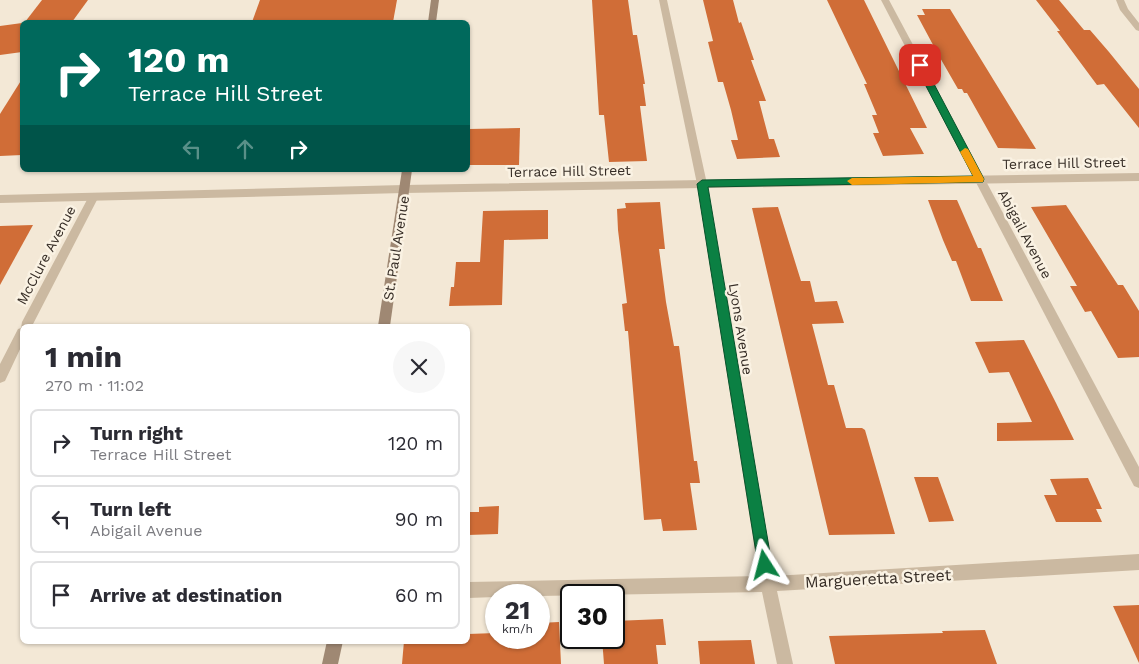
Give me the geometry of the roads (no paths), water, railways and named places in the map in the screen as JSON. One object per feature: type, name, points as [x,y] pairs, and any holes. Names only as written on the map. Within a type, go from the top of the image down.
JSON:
[{"type":"main road","points":[[432,20],[435,0]]},
{"type":"main road","name":"St. Paul Avenue","points":[[384,324],[407,172]]},
{"type":"main road","points":[[330,664],[334,644]]},
{"type":"street","name":"Lyons Avenue","points":[[663,0],[702,184],[768,584],[785,664]]},
{"type":"street","name":"Abigail Avenue","points":[[886,0],[1139,481]]},
{"type":"street","points":[[1120,0],[1124,10],[1139,28]]},
{"type":"street","name":"Terrace Hill Street","points":[[0,199],[93,198],[404,188],[1139,177]]},
{"type":"street","name":"McClure Avenue","points":[[27,324],[93,198]]},
{"type":"street","points":[[0,377],[20,338]]},
{"type":"street","name":"Margueretta Street","points":[[470,590],[768,584],[1139,562]]}]
